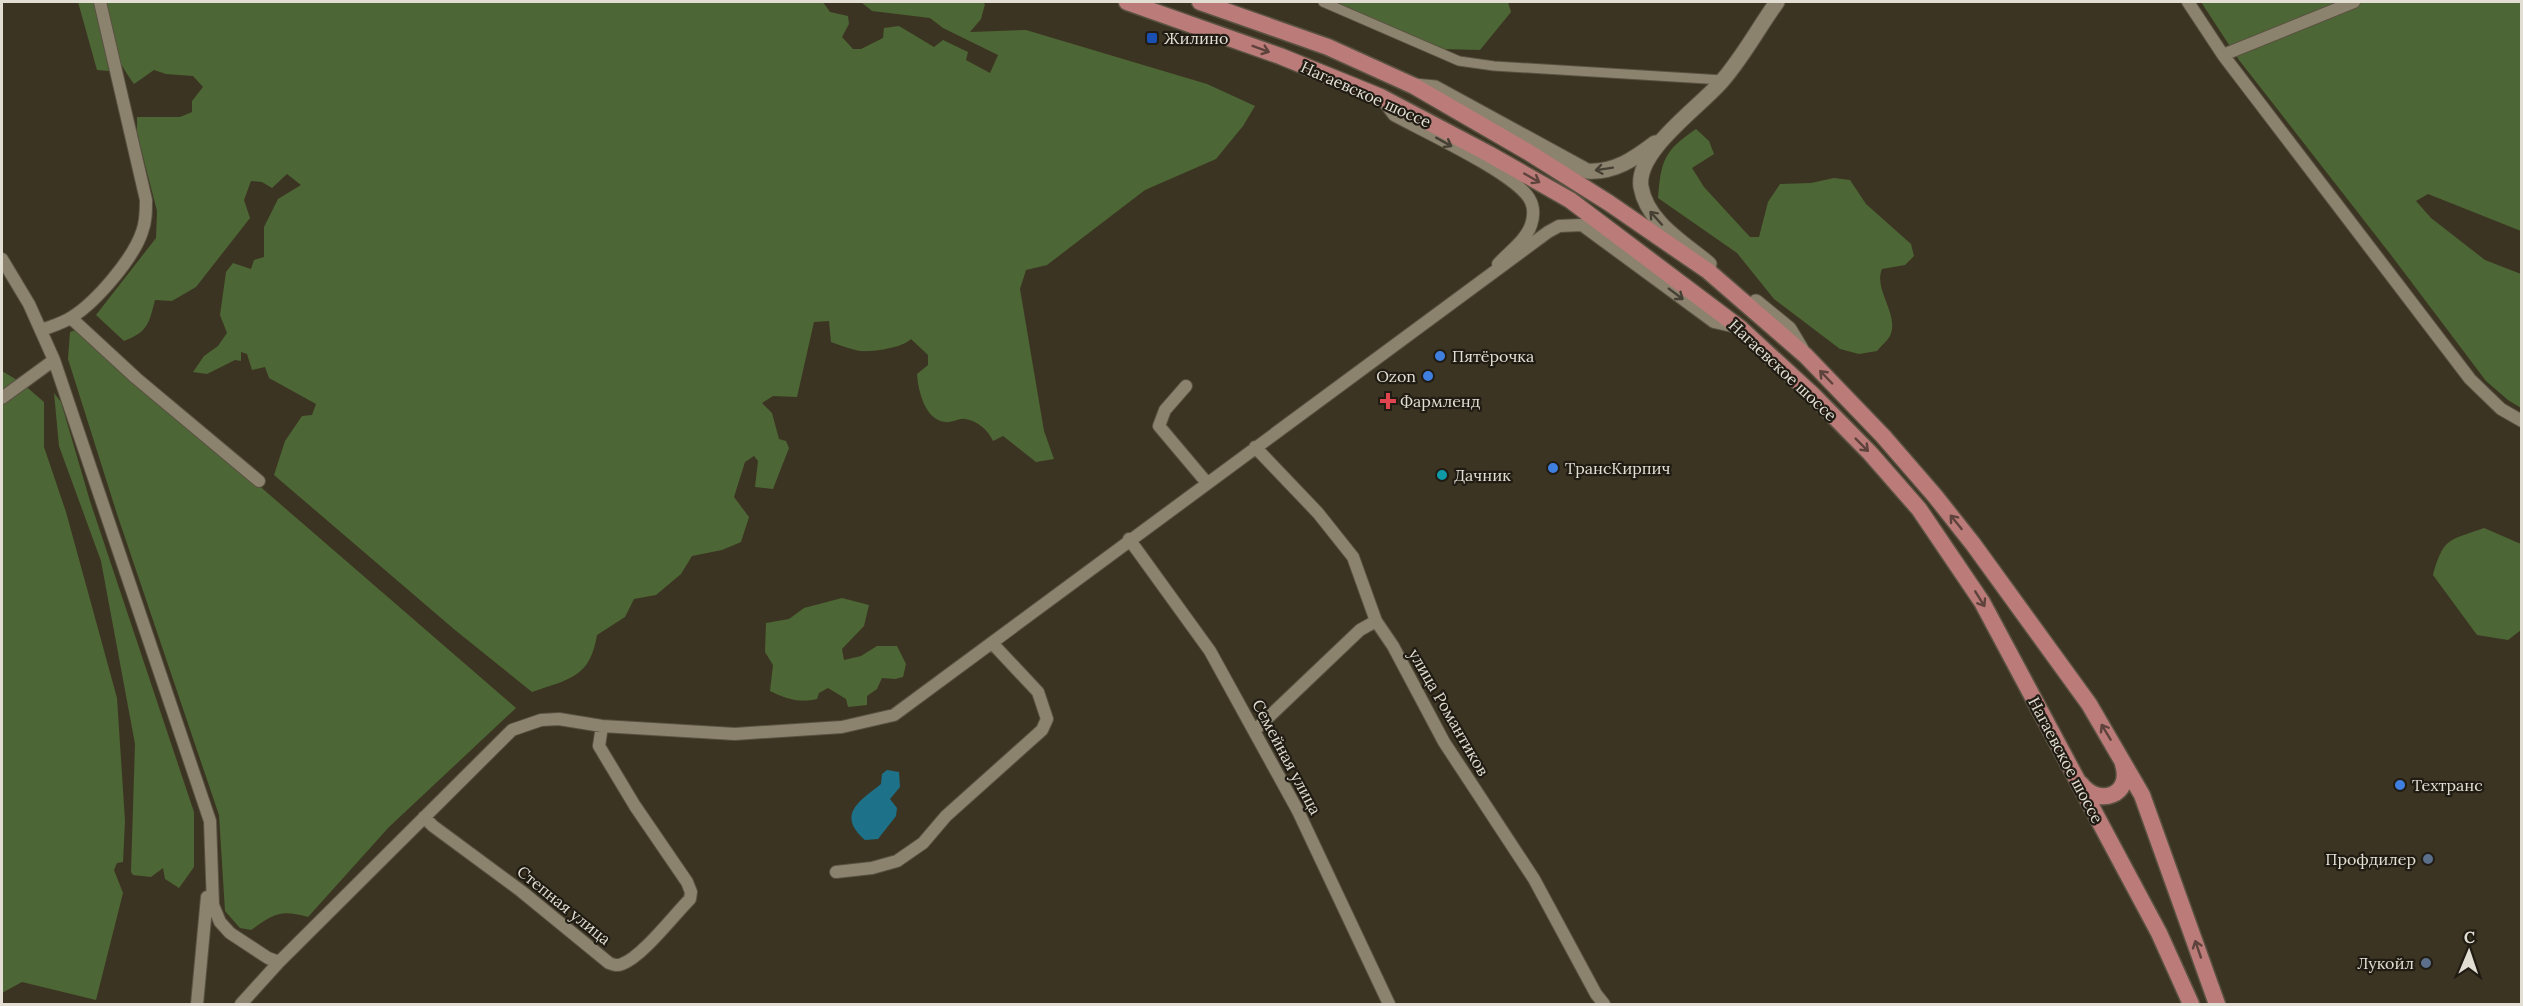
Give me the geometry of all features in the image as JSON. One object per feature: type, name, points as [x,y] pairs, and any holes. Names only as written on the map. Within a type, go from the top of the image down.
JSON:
[{"type":"main road","name":"Нагаевское шоссе","points":[[1127,2],[1280,56],[1381,97],[1489,154],[1570,200],[1740,328],[1870,453],[1918,509],[1982,602],[2159,933],[2191,1005]]},
{"type":"main road","name":"Нагаевское шоссе","points":[[1200,2],[1328,47],[1414,86],[1528,152],[1708,271],[1806,356],[1884,436],[1973,544],[2066,670],[2118,752],[2149,812],[2217,1005]]},
{"type":"main road","points":[[2073,774],[2091,794],[2099,796],[2115,794],[2122,788],[2126,779],[2118,752]]},
{"type":"street","points":[[42,330],[71,318],[88,305],[128,258],[142,233],[146,215],[146,200],[100,2]]},
{"type":"street","points":[[1323,2],[1459,61],[1494,66],[1723,80]]},
{"type":"street","points":[[1777,2],[1723,80],[1653,152],[1642,170],[1641,184],[1648,209],[1666,228],[1789,329],[1806,356]]},
{"type":"street","points":[[2188,2],[2223,55],[2470,379],[2501,409],[2522,421]]},
{"type":"street","points":[[2223,55],[2354,2]]},
{"type":"street","points":[[1414,86],[1435,88],[1587,171],[1603,172],[1620,166],[1672,130]]},
{"type":"street","points":[[1381,97],[1394,115],[1508,178],[1530,200],[1533,211],[1531,226],[1488,276]]},
{"type":"street","points":[[241,1005],[279,962],[512,730],[541,720],[559,719],[602,726],[735,734],[842,727],[894,715],[1129,539],[1548,232],[1560,226],[1582,225],[1714,322],[1740,328]]},
{"type":"street","points":[[2,259],[42,330],[54,360],[210,821],[213,905],[220,922],[230,933],[268,958],[279,962]]},
{"type":"street","points":[[71,318],[136,378],[259,481]]},
{"type":"street","points":[[2,398],[54,360]]},
{"type":"street","points":[[1186,386],[1165,410],[1159,426],[1207,483]]},
{"type":"street","name":"улица Романтиков","points":[[1255,447],[1318,513],[1353,557],[1376,621],[1393,646],[1444,742],[1534,879],[1604,1005]]},
{"type":"street","name":"Семейная улица","points":[[1129,539],[1210,651],[1298,811],[1389,1005]]},
{"type":"street","points":[[1254,731],[1360,630],[1376,621]]},
{"type":"street","points":[[836,872],[872,868],[897,861],[923,843],[946,816],[1042,730],[1047,719],[1038,693],[992,643]]},
{"type":"street","name":"Степная улица","points":[[424,818],[521,891],[609,963],[617,966],[625,963],[641,951],[690,899],[691,892],[687,882],[635,806],[599,746],[602,726]]},
{"type":"street","points":[[197,1005],[211,860]]},
{"type":"green space","points":[[78,2],[96,2],[109,71],[97,70]]},
{"type":"green space","points":[[101,2],[823,2],[830,12],[848,16],[849,24],[842,37],[853,49],[861,49],[883,38],[884,28],[899,26],[934,47],[943,40],[968,52],[966,60],[990,73],[998,55],[943,28],[930,18],[872,11],[861,2],[982,2],[985,4],[981,19],[970,32],[1026,30],[1207,84],[1255,106],[1243,126],[1216,159],[1145,190],[1047,265],[1026,270],[1020,289],[1044,431],[1054,459],[1036,462],[1003,436],[993,441],[985,430],[970,420],[946,422],[933,416],[924,404],[917,374],[928,365],[928,355],[911,339],[887,349],[860,351],[831,342],[829,321],[814,322],[797,397],[773,396],[762,403],[772,413],[779,439],[786,441],[789,448],[773,489],[755,487],[758,461],[754,456],[745,462],[734,497],[749,517],[741,542],[722,550],[692,556],[681,574],[656,595],[634,599],[625,617],[597,635],[589,660],[576,675],[532,692],[455,630],[274,475],[285,441],[302,416],[312,415],[316,404],[269,378],[265,367],[252,370],[247,354],[241,352],[241,361],[235,360],[207,374],[193,372],[204,356],[218,346],[227,333],[220,315],[226,272],[233,263],[251,269],[254,260],[264,257],[264,227],[278,199],[301,185],[287,174],[272,188],[262,182],[251,181],[244,200],[250,218],[196,287],[172,301],[155,300],[146,326],[132,338],[124,341],[96,315],[156,238],[157,211],[137,133],[137,117],[180,117],[192,112],[192,101],[203,87],[193,76],[166,74],[154,70],[134,84],[112,45]]},
{"type":"green space","points":[[1330,2],[1508,2],[1511,12],[1480,50],[1440,49]]},
{"type":"green space","points":[[2201,2],[2521,2],[2521,231],[2428,194],[2416,201],[2431,218],[2485,260],[2521,274],[2521,408],[2486,381],[2239,60]]},
{"type":"green space","points":[[1696,129],[1709,141],[1714,154],[1692,168],[1704,187],[1750,237],[1759,237],[1768,202],[1780,184],[1811,183],[1834,178],[1850,180],[1866,204],[1911,244],[1914,256],[1905,265],[1882,269],[1881,285],[1892,319],[1892,328],[1890,336],[1877,351],[1859,354],[1840,349],[1774,299],[1737,253],[1658,198],[1666,158],[1677,144]]},
{"type":"green space","points":[[78,329],[516,708],[389,827],[308,917],[284,913],[266,920],[251,930],[240,928],[225,911],[219,815],[117,514],[68,359],[70,332]]},
{"type":"green space","points":[[2,371],[22,383],[44,402],[44,447],[66,512],[117,698],[125,821],[123,862],[117,863],[114,870],[123,893],[96,1000],[22,982],[2,993]]},
{"type":"green space","points":[[54,393],[61,402],[90,501],[194,812],[194,867],[179,888],[165,879],[163,868],[151,877],[133,875],[131,872],[135,744],[101,561],[59,446]]},
{"type":"green space","points":[[2484,528],[2521,544],[2521,630],[2508,640],[2477,635],[2433,575],[2441,553],[2449,542]]},
{"type":"green space","points":[[842,598],[869,605],[864,626],[842,649],[844,660],[861,656],[877,646],[897,646],[906,664],[903,677],[882,678],[877,689],[867,696],[867,705],[848,707],[846,699],[828,688],[819,693],[817,699],[804,701],[787,698],[770,691],[773,665],[765,652],[766,623],[789,619],[804,608]]},
{"type":"water","points":[[887,770],[899,772],[900,787],[890,799],[897,808],[896,816],[878,839],[865,840],[856,831],[852,823],[852,815],[859,802],[881,784],[882,774]]},
{"type":"place","name":"Жилино","points":[[1152,38]]},
{"type":"place","name":"Пятёрочка","points":[[1440,356]]},
{"type":"place","name":"Ozon","points":[[1428,376]]},
{"type":"place","name":"Фармленд","points":[[1388,401]]},
{"type":"place","name":"ТрансКирпич","points":[[1553,468]]},
{"type":"place","name":"Дачник","points":[[1442,475]]},
{"type":"place","name":"Техтранс","points":[[2400,785]]},
{"type":"place","name":"Профдилер","points":[[2428,859]]},
{"type":"place","name":"Лукойл","points":[[2426,963]]}]
